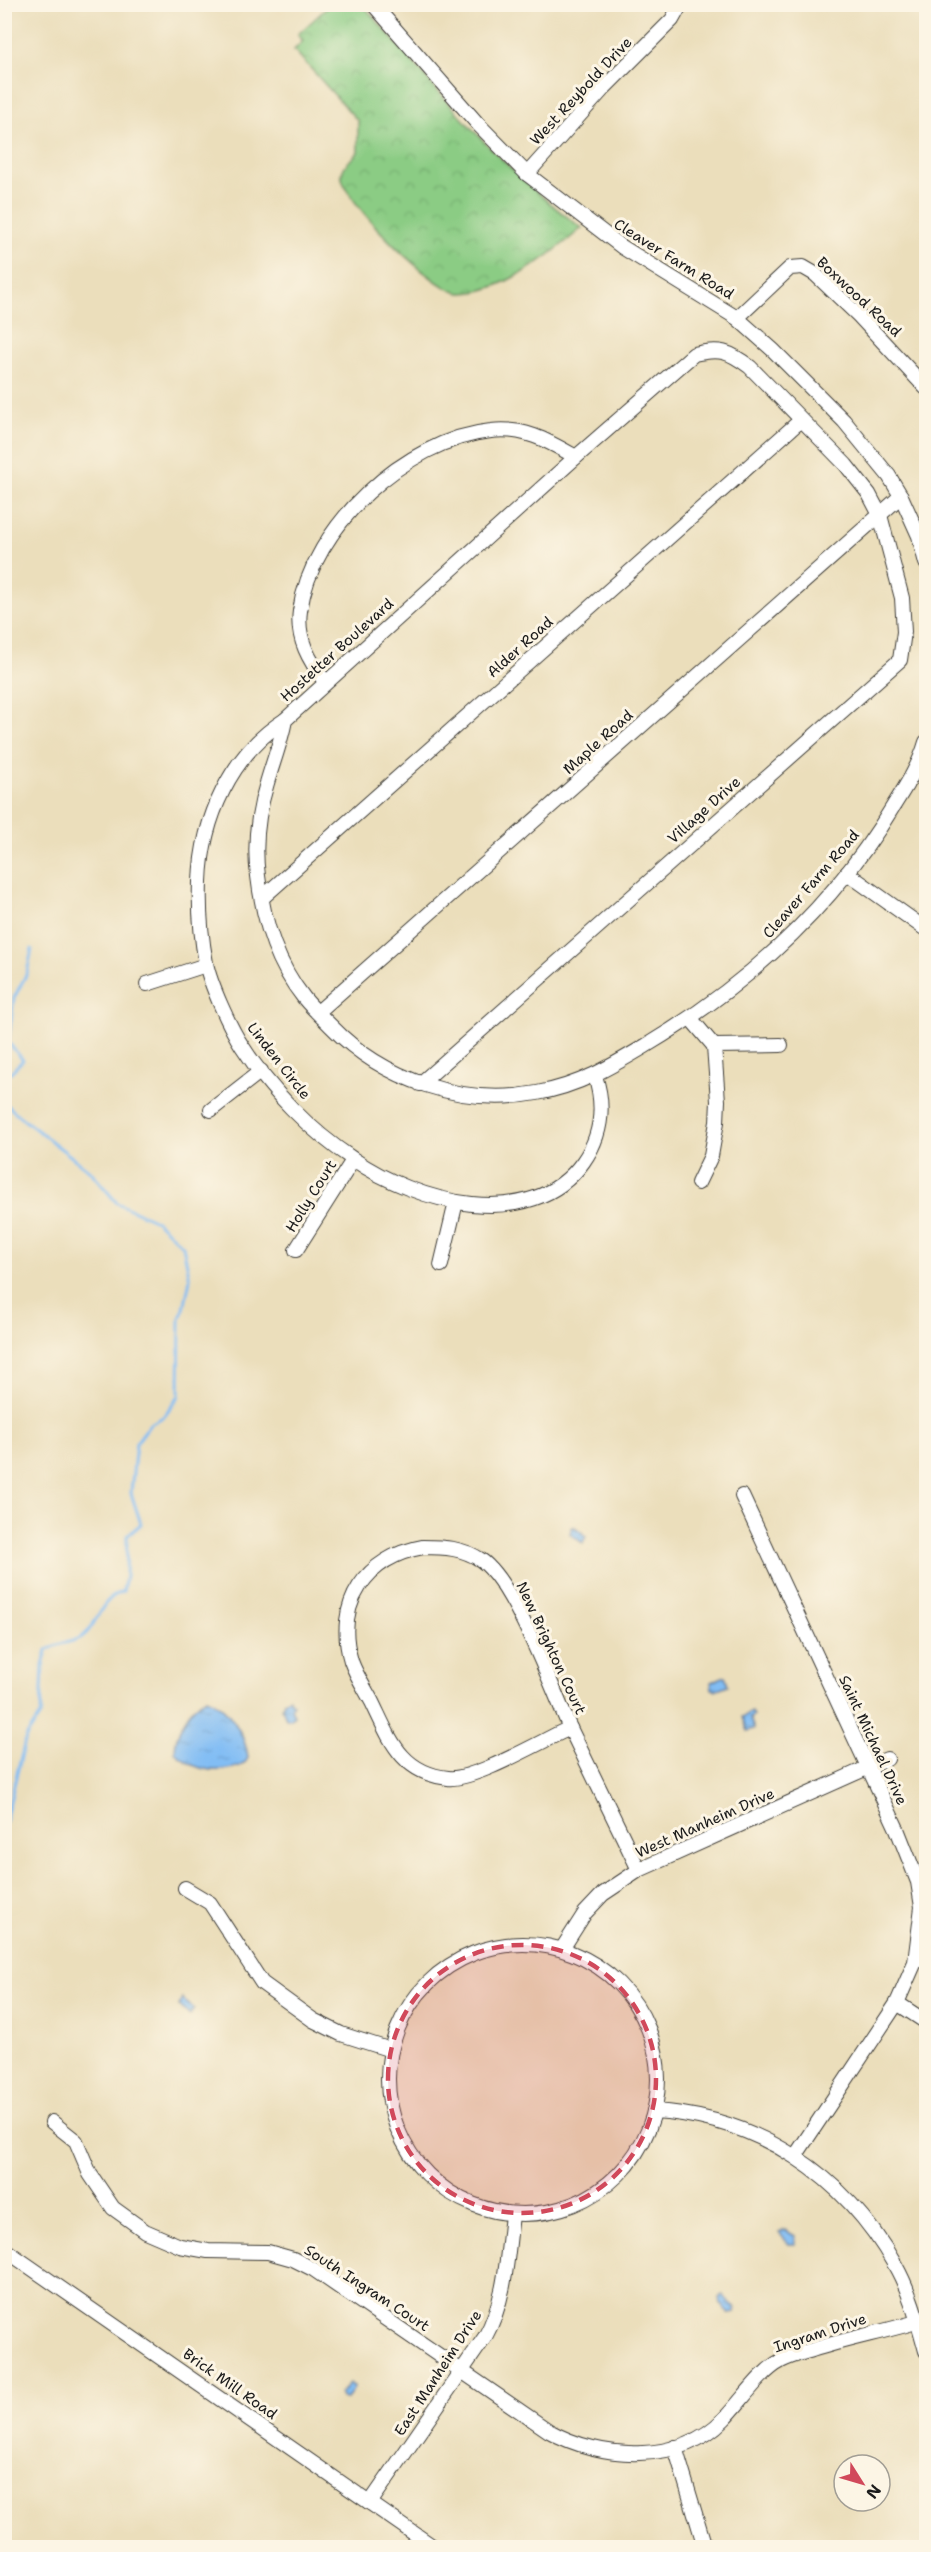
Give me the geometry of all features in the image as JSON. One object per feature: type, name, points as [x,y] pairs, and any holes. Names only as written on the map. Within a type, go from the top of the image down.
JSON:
[{"type":"street","name":"Cleaver Farm Road","points":[[373,4],[477,123],[527,174],[622,247],[737,318],[773,350],[844,421],[889,476],[901,496],[919,536],[927,563]]},
{"type":"street","name":"West Reybold Drive","points":[[527,174],[604,88],[672,20],[681,4]]},
{"type":"street","name":"Boxwood Road","points":[[737,318],[790,268],[803,267],[815,274],[859,315],[927,388]]},
{"type":"street","points":[[324,682],[305,654],[300,612],[318,558],[335,530],[372,488],[414,458],[436,447],[461,437],[491,431],[539,436],[576,457],[694,354],[714,350],[733,354],[750,367],[800,421],[846,465],[869,494],[880,515]]},
{"type":"street","name":"Alder Road","points":[[262,898],[800,421]]},
{"type":"street","name":"Hostetter Boulevard","points":[[576,457],[324,682],[285,720],[281,744],[266,785],[258,830],[257,875],[268,932],[305,1000],[345,1041],[373,1061],[420,1084],[467,1095],[498,1097],[538,1093],[595,1076]]},
{"type":"street","name":"Maple Road","points":[[318,1012],[901,496]]},
{"type":"street","name":"Village Drive","points":[[420,1084],[900,660],[904,632],[902,598],[880,515]]},
{"type":"street","name":"Linden Circle","points":[[285,720],[267,731],[250,748],[222,790],[211,814],[200,874],[200,905],[206,965],[232,1028],[242,1047],[261,1071],[303,1118],[353,1160],[383,1177],[429,1195],[486,1206],[521,1202],[551,1190],[572,1177],[589,1153],[598,1133],[602,1111],[595,1076]]},
{"type":"street","name":"Cleaver Farm Road","points":[[595,1076],[691,1019],[723,996],[780,948],[848,873],[877,833],[926,746]]},
{"type":"street","points":[[848,873],[924,928]]},
{"type":"street","points":[[147,984],[206,965]]},
{"type":"street","points":[[691,1019],[714,1046],[718,1101],[711,1156],[698,1184]]},
{"type":"street","points":[[714,1046],[781,1045]]},
{"type":"street","points":[[211,1110],[261,1071]]},
{"type":"street","name":"Holly Court","points":[[296,1250],[353,1160]]},
{"type":"street","points":[[441,1265],[456,1202]]},
{"type":"street","name":"Saint Michael Drive","points":[[742,1496],[897,1829],[918,1882],[922,1907],[915,1962],[897,2003],[796,2155]]},
{"type":"street","name":"New Brighton Court","points":[[570,1728],[474,1773],[450,1778],[427,1773],[410,1765],[395,1748],[351,1662],[348,1636],[349,1612],[355,1591],[368,1573],[384,1560],[405,1550],[441,1547],[460,1550],[481,1561],[499,1577],[514,1604],[570,1728],[639,1870]]},
{"type":"street","name":"West Manheim Drive","points":[[561,1949],[585,1913],[603,1894],[639,1870],[887,1759]]},
{"type":"street","points":[[185,1888],[210,1903],[262,1983],[312,2020],[341,2034],[391,2050]]},
{"type":"street","points":[[521,1944],[561,1949],[585,1959],[607,1973],[625,1990],[640,2011],[651,2035],[657,2060],[658,2085],[654,2110],[645,2136],[631,2160],[613,2180],[591,2196],[566,2208],[539,2214],[489,2211],[457,2198],[429,2177],[414,2160],[393,2119],[388,2096],[387,2073],[391,2050],[398,2026],[410,2005],[426,1985],[444,1969],[465,1957],[489,1948],[521,1944]]},
{"type":"street","points":[[897,2003],[927,2022]]},
{"type":"street","points":[[654,2110],[677,2112],[735,2127],[796,2155],[844,2196],[874,2230],[896,2267],[922,2320],[927,2351]]},
{"type":"street","name":"South Ingram Court","points":[[52,2122],[76,2142],[90,2174],[113,2208],[145,2231],[180,2246],[208,2251],[268,2252],[293,2259],[313,2269],[461,2371]]},
{"type":"street","name":"East Manheim Drive","points":[[370,2503],[485,2337],[500,2302],[512,2214]]},
{"type":"street","name":"Brick Mill Road","points":[[4,2249],[435,2547]]},
{"type":"street","name":"Ingram Drive","points":[[461,2371],[536,2422],[574,2443],[622,2453],[675,2447],[704,2434],[722,2422],[768,2369],[783,2360],[828,2345],[922,2320]]},
{"type":"street","points":[[675,2447],[705,2547]]},
{"type":"highlighted area","points":[[513,1944],[562,1949],[607,1973],[640,2011],[657,2060],[654,2111],[631,2160],[591,2196],[539,2214],[489,2211],[447,2192],[414,2160],[393,2119],[388,2096],[391,2050],[410,2005],[444,1969],[489,1948]]},
{"type":"green space","points":[[330,5],[363,5],[466,123],[522,178],[582,228],[526,270],[494,286],[478,291],[462,293],[449,289],[432,279],[413,263],[393,245],[347,190],[342,174],[347,164],[358,152],[358,121],[294,50],[303,41],[298,34]]},
{"type":"water","points":[[572,1527],[586,1536],[583,1543],[570,1534]]},
{"type":"water","points":[[725,1676],[728,1685],[712,1689],[711,1682]]},
{"type":"water","points":[[207,1698],[229,1715],[240,1731],[248,1758],[242,1765],[225,1770],[209,1770],[194,1766],[175,1752],[177,1737],[184,1721],[194,1707]]},
{"type":"water","points":[[289,1698],[293,1704],[291,1709],[294,1715],[291,1719],[286,1718],[282,1708],[284,1701]]},
{"type":"water","points":[[752,1712],[754,1716],[750,1718],[754,1729],[747,1731],[742,1717]]},
{"type":"water","points":[[182,1999],[194,2009],[190,2015],[179,2006]]},
{"type":"water","points":[[785,2230],[795,2236],[796,2244],[789,2244],[779,2233]]},
{"type":"water","points":[[723,2296],[736,2308],[735,2313],[730,2314],[720,2302],[719,2298]]},
{"type":"water","points":[[349,2383],[354,2388],[347,2399],[343,2399],[340,2394]]},
{"type":"waterway","points":[[4,1079],[23,1060],[8,1042],[14,998],[27,973],[32,949]]},
{"type":"waterway","points":[[4,1102],[91,1172],[117,1203],[156,1221],[183,1246],[190,1279],[180,1318],[179,1396],[163,1417],[150,1424],[136,1443],[131,1493],[141,1524],[127,1536],[126,1576],[123,1591],[108,1601],[88,1632],[82,1637],[47,1650],[43,1666],[41,1714],[26,1737],[4,1825]]}]
